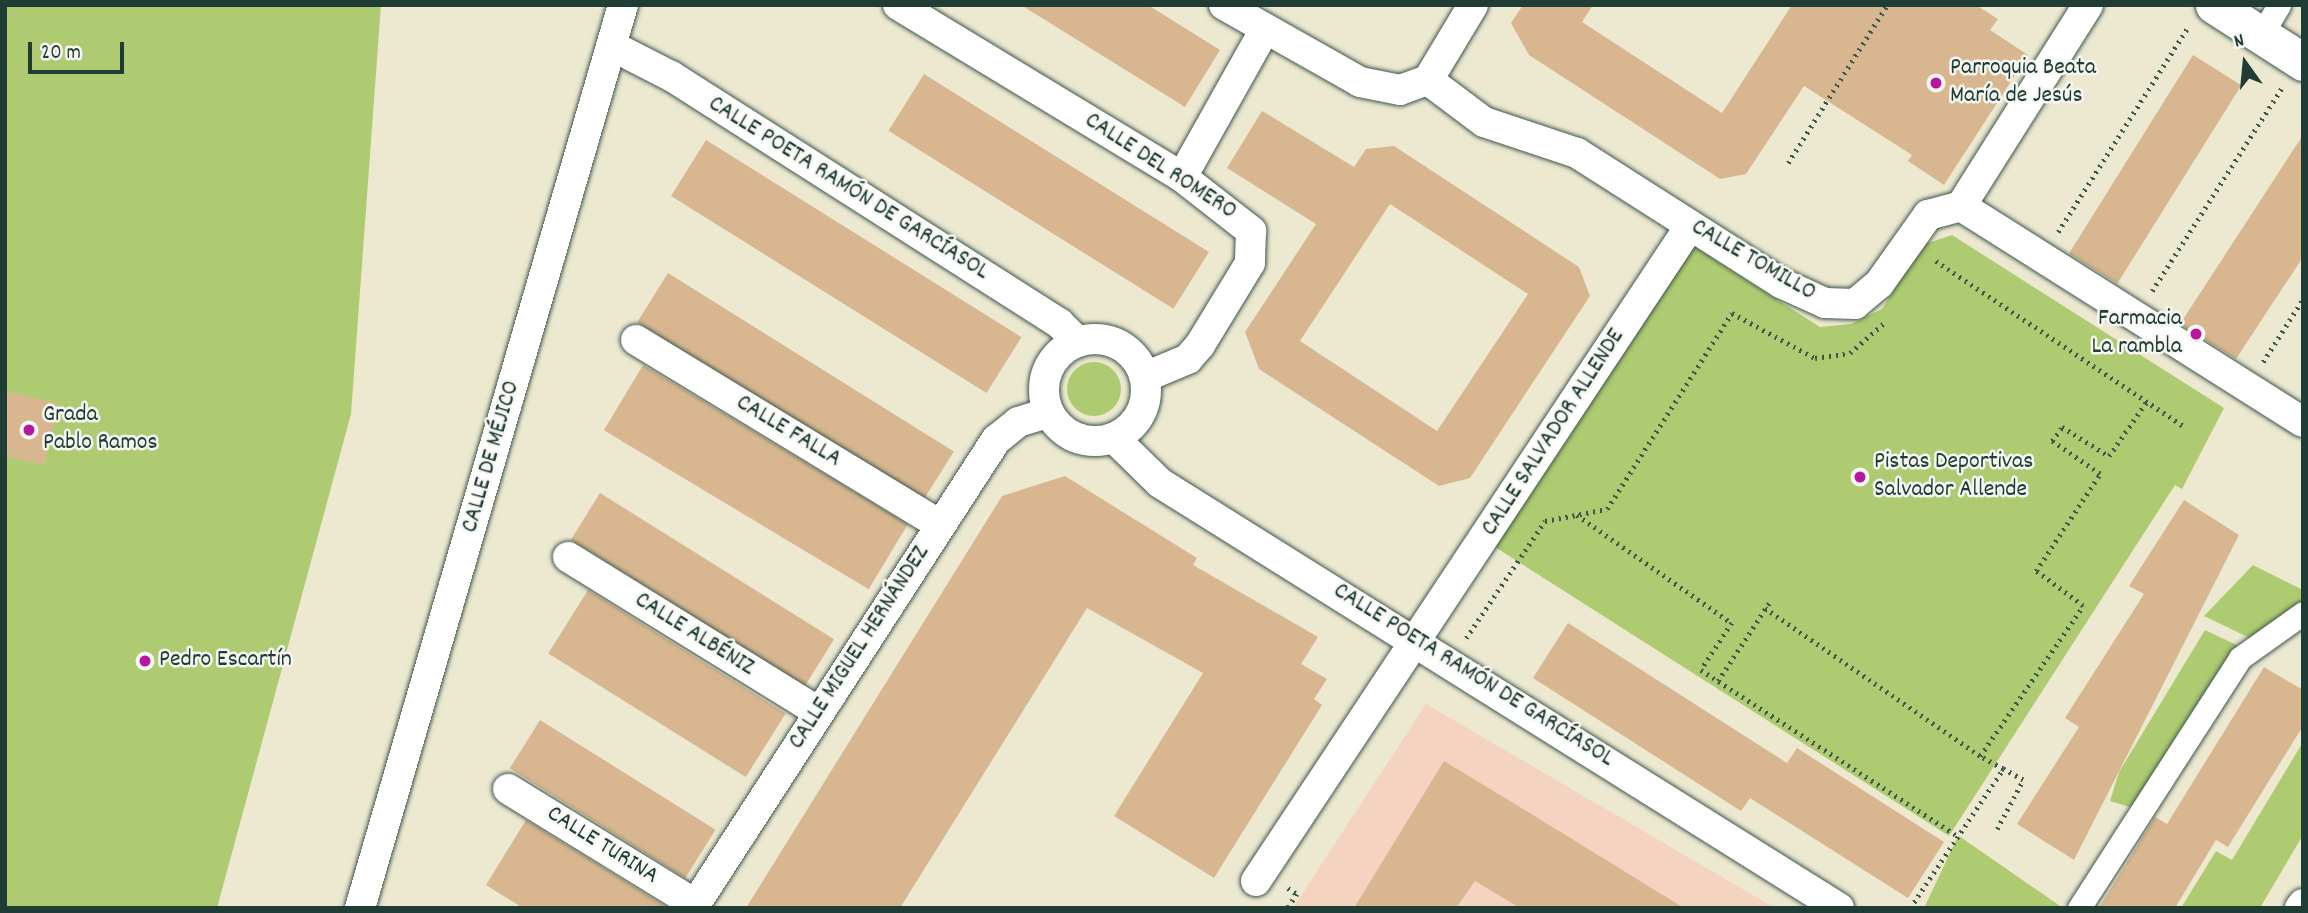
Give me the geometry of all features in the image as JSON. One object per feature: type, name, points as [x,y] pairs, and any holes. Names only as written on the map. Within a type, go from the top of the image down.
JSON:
[{"type":"street","name":"CALLE DE MÉJICO","points":[[360,908],[623,5]]},
{"type":"street","name":"CALLE DEL ROMERO","points":[[898,5],[1182,177],[1245,222],[1254,250],[1200,345],[1188,359],[1145,377]]},
{"type":"street","points":[[1224,5],[1360,82],[1400,90],[1428,80],[1473,5]]},
{"type":"street","points":[[2088,5],[1961,206],[2043,255],[2303,422]]},
{"type":"street","points":[[2205,11],[2270,20],[2301,61]]},
{"type":"street","points":[[1182,177],[1265,29]]},
{"type":"street","name":"CALLE POETA RAMÓN DE GARCÍASOL","points":[[612,46],[683,83],[1059,323],[1078,342]]},
{"type":"street","name":"CALLE TOMILLO","points":[[1428,80],[1484,122],[1577,153],[1781,283],[1825,303],[1855,304],[1878,284],[1928,215],[1961,206]]},
{"type":"street","name":"CALLE SALVADOR ALLENDE","points":[[1256,881],[1418,641],[1690,226]]},
{"type":"street","name":"CALLE FALLA","points":[[636,340],[940,525]]},
{"type":"street","points":[[1078,342],[1119,345],[1145,377],[1140,413],[1114,438],[1084,440],[1048,413],[1048,370],[1078,342]]},
{"type":"street","name":"CALLE MIGUEL HERNÁNDEZ","points":[[694,906],[940,525],[1007,429],[1048,413]]},
{"type":"street","name":"CALLE POETA RAMÓN DE GARCÍASOL","points":[[1114,438],[1160,483],[1418,641],[1839,908]]},
{"type":"street","name":"CALLE ALBÉNIZ","points":[[568,557],[819,712]]},
{"type":"street","points":[[2078,908],[2240,658],[2303,614]]},
{"type":"street","name":"CALLE TURINA","points":[[508,789],[694,906]]},
{"type":"path","points":[[1788,163],[1887,5]]},
{"type":"path","points":[[2043,255],[2205,11]]},
{"type":"path","points":[[2136,315],[2301,61]]},
{"type":"path","points":[[1930,268],[1938,258],[2185,427]]},
{"type":"path","points":[[2248,387],[2303,299]]},
{"type":"path","points":[[1450,662],[1545,521],[1607,509],[1732,313],[1815,358],[1850,353],[1888,318]]},
{"type":"path","points":[[1980,756],[2083,606],[2036,571],[2100,474],[2052,442],[2062,426],[2109,456],[2147,401]]},
{"type":"path","points":[[1576,515],[1732,623],[1701,670],[1958,836]]},
{"type":"path","points":[[1718,681],[1767,605],[1980,756],[2023,780],[1997,829]]},
{"type":"path","points":[[1910,908],[2003,769]]},
{"type":"path","points":[[1288,908],[1297,894]]},
{"type":"shaded area","points":[[1426,704],[1775,908],[1293,908]]},
{"type":"green space","name":"Pedro Escartín","points":[[5,5],[381,5],[351,414],[217,908],[5,908]]},
{"type":"green space","name":"Pistas Deportivas Salvador Allende","points":[[1952,235],[2224,408],[2182,489],[2175,485],[1949,836],[1495,547],[1690,244],[1820,327],[1851,324],[1882,309],[1922,245]]},
{"type":"green space","points":[[1094,362],[1113,370],[1121,389],[1113,408],[1094,416],[1075,408],[1067,389],[1075,370]]},
{"type":"green space","points":[[2253,565],[2303,590],[2303,607],[2260,643],[2204,616]]},
{"type":"green space","points":[[2205,630],[2243,648],[2133,808],[2110,801],[2119,772]]},
{"type":"green space","points":[[2303,742],[2303,835],[2260,908],[2181,908],[2216,851],[2232,860]]},
{"type":"green space","points":[[1959,836],[2063,908],[1925,906]]},
{"type":"building","points":[[1021,5],[1148,5],[1220,50],[1185,107]]},
{"type":"building","points":[[1523,5],[1593,5],[1582,22],[1722,113],[1792,5],[1976,5],[1998,19],[1990,30],[2028,55],[1944,185],[1908,161],[1912,155],[1804,86],[1746,174],[1720,179],[1529,55],[1511,23]]},
{"type":"building","points":[[2193,55],[2241,85],[2117,284],[2069,253]]},
{"type":"building","points":[[924,74],[1209,252],[1173,309],[888,131]]},
{"type":"building","points":[[1262,111],[1354,167],[1366,149],[1394,146],[1579,267],[1590,296],[1470,478],[1439,486],[1259,369],[1245,332],[1316,224],[1227,168]],"holes":[[[1390,204],[1528,294],[1437,431],[1300,341]]]},
{"type":"building","points":[[2303,135],[2303,257],[2236,359],[2180,324]]},
{"type":"building","points":[[706,140],[1021,337],[986,393],[671,196]]},
{"type":"building","points":[[668,273],[954,452],[923,501],[637,322]]},
{"type":"building","points":[[643,365],[908,524],[869,589],[604,430]]},
{"type":"building","name":"Grada Pablo Ramos","points":[[5,391],[60,404],[44,465],[5,456]]},
{"type":"building","points":[[1065,476],[1197,558],[1193,565],[1318,637],[1301,664],[1327,679],[1314,699],[1322,705],[1214,878],[1114,816],[1203,673],[1087,608],[900,908],[746,908],[1002,496]]},
{"type":"building","points":[[600,493],[834,639],[805,686],[571,540]]},
{"type":"building","points":[[2184,500],[2239,535],[2074,860],[2017,824],[2079,727],[2065,718],[2144,594],[2129,586]]},
{"type":"building","points":[[588,590],[786,713],[746,777],[548,654]]},
{"type":"building","points":[[1568,623],[1787,763],[1797,748],[1944,842],[1908,898],[1750,798],[1741,811],[1533,678]]},
{"type":"building","points":[[2264,667],[2303,690],[2303,726],[2228,847],[2216,840],[2175,908],[2099,908],[2155,817],[2167,824]]},
{"type":"building","points":[[540,720],[716,830],[685,878],[510,768]]},
{"type":"building","points":[[1444,761],[1684,908],[1520,908],[1475,881],[1456,908],[1354,908]]},
{"type":"building","points":[[526,820],[668,908],[523,908],[486,885]]},
{"type":"place","name":"Parroquia Beata María de Jesús","points":[[1936,83]]},
{"type":"place","name":"Farmacia La rambla","points":[[2196,334]]},
{"type":"place","name":"Grada Pablo Ramos","points":[[29,430]]},
{"type":"place","name":"Pistas Deportivas Salvador Allende","points":[[1860,477]]},
{"type":"place","name":"Pedro Escartín","points":[[145,661]]}]
